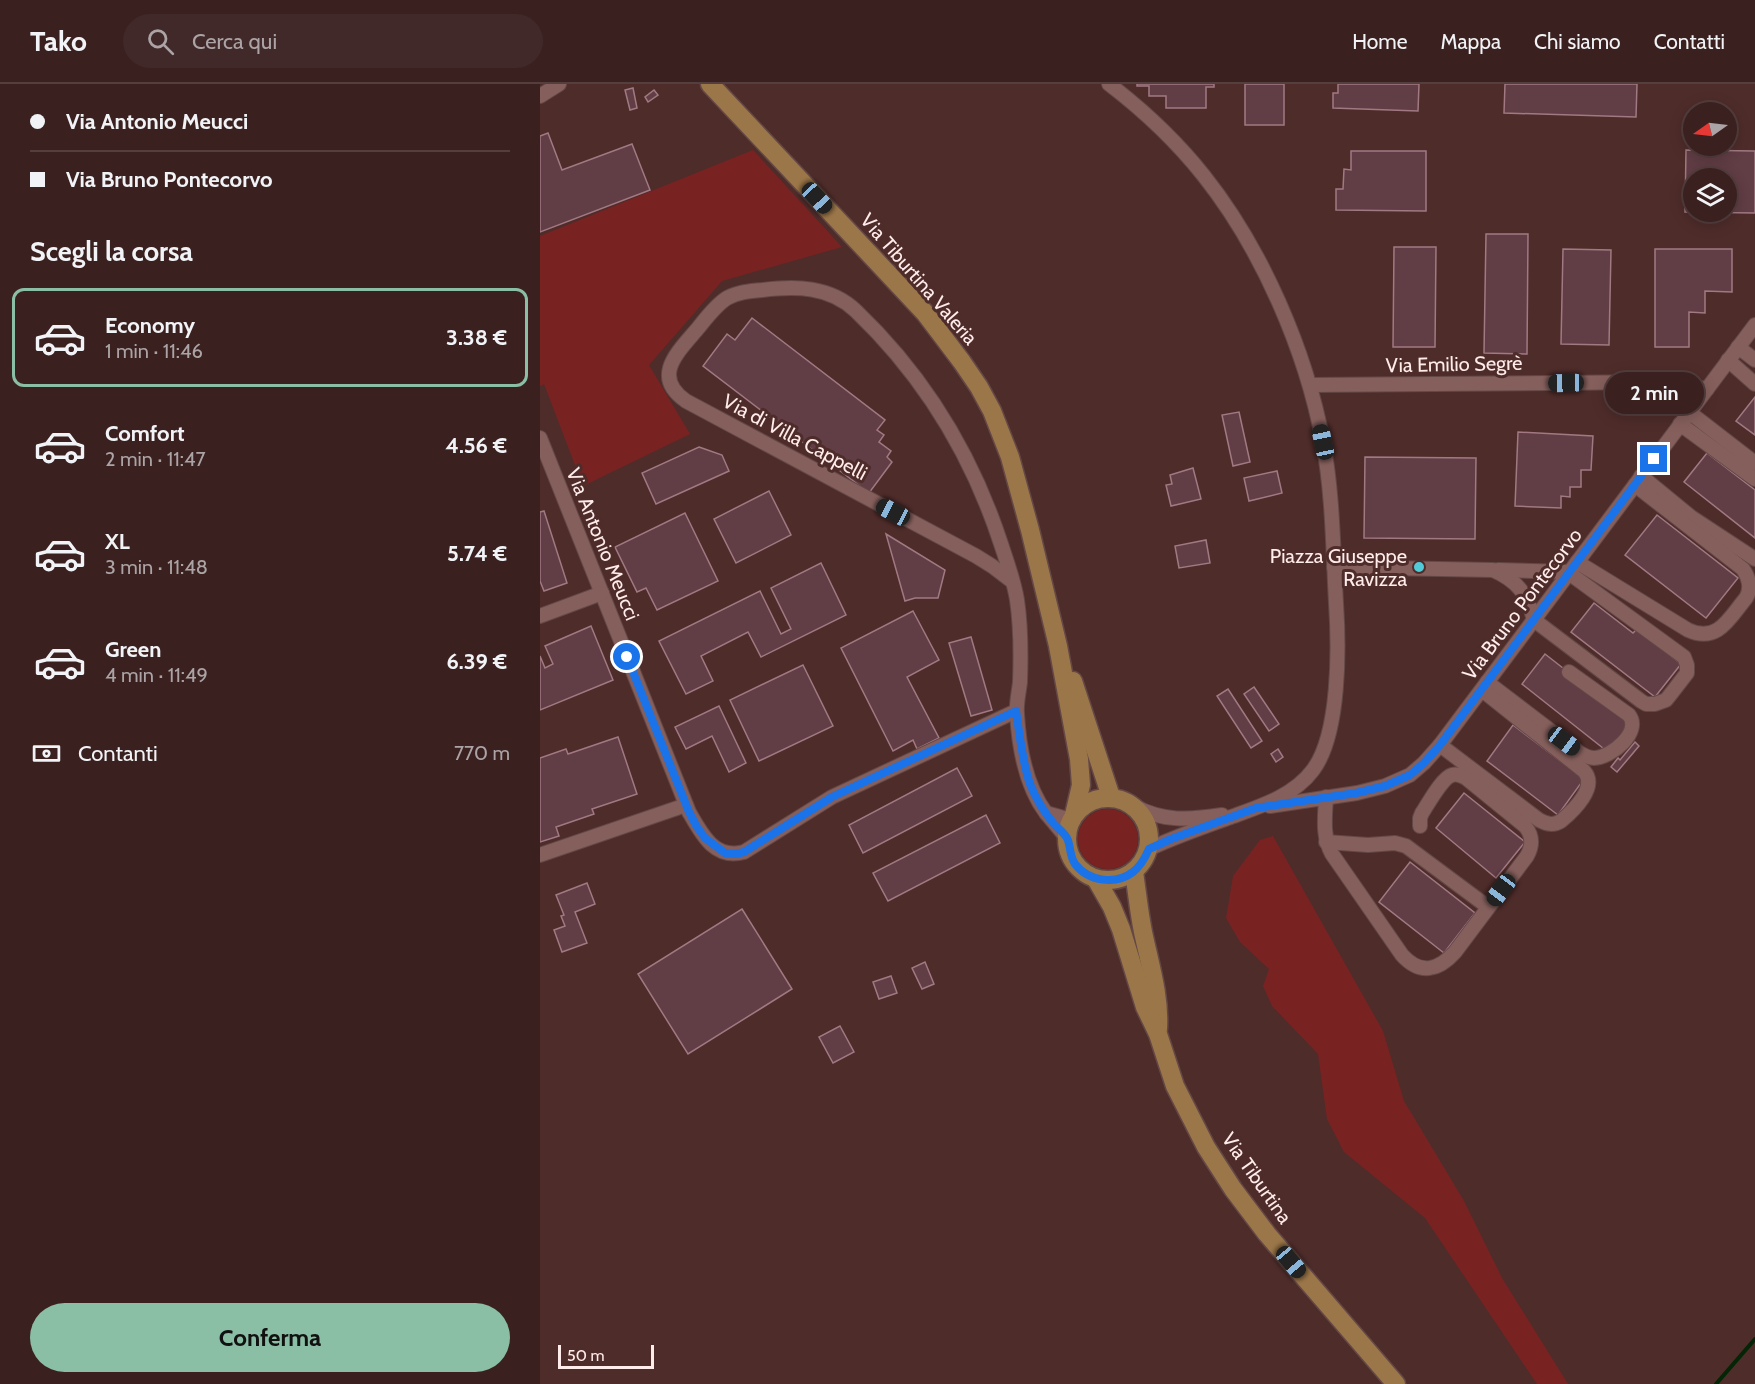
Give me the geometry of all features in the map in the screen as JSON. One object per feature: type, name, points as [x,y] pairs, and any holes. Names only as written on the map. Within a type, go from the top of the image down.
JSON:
[{"type":"main road","name":"Via Tiburtina Valeria","points":[[710,84],[925,313],[963,362],[998,422],[1030,530],[1058,646],[1079,759],[1081,785],[1071,824]]},
{"type":"main road","name":"Via Tiburtina Valeria","points":[[1058,646],[1081,701],[1111,797]]},
{"type":"main road","points":[[1071,824],[1081,807],[1090,801],[1111,797],[1134,806],[1148,825],[1149,849],[1143,862],[1134,872],[1123,878],[1096,879]]},
{"type":"main road","name":"Via Tiburtina","points":[[1071,824],[1069,851],[1075,863],[1084,873],[1096,879],[1118,921],[1145,1007],[1158,1034],[1184,1105],[1202,1140],[1233,1189],[1278,1248],[1396,1384]]},
{"type":"main road","name":"Via Tiburtina","points":[[1134,872],[1158,1000],[1158,1034]]},
{"type":"street","points":[[540,96],[559,84]]},
{"type":"street","points":[[1109,84],[1168,136],[1204,176],[1226,208],[1263,271],[1295,342],[1310,385],[1326,462],[1337,617],[1337,659],[1331,722],[1324,751],[1313,770],[1298,786],[1256,808]]},
{"type":"street","name":"Via di Villa Cappelli","points":[[800,287],[825,292],[844,301],[858,312],[906,364],[935,404],[982,494],[997,531],[1013,582],[976,556],[686,402],[676,393],[670,383],[669,368],[675,356],[715,308],[736,294],[800,287]]},
{"type":"street","name":"Via Bruno Pontecorvo","points":[[1134,806],[1148,813],[1172,819],[1210,816],[1366,792],[1402,779],[1424,763],[1485,686],[1755,324]]},
{"type":"street","points":[[1738,347],[1755,360]]},
{"type":"street","points":[[1728,360],[1755,384]]},
{"type":"street","name":"Via Emilio Segrè","points":[[1310,385],[1659,382],[1707,389]]},
{"type":"street","points":[[1689,412],[1755,463]]},
{"type":"street","points":[[1680,424],[1755,479]]},
{"type":"street","name":"Via Antonio Meucci","points":[[540,438],[686,805],[705,838],[725,853],[744,852],[832,797],[1016,711]]},
{"type":"street","points":[[1334,567],[1572,569],[1688,630],[1698,634],[1711,633],[1719,629],[1749,592],[1748,576],[1743,568],[1638,481]]},
{"type":"street","points":[[1638,481],[1755,559]]},
{"type":"street","points":[[1493,570],[1509,577],[1523,592],[1530,604],[1534,620],[1646,704],[1666,700],[1687,673],[1687,665],[1681,654],[1572,569]]},
{"type":"street","points":[[1013,582],[1017,600],[1020,654],[1020,684],[1016,711],[1027,773],[1034,794],[1046,813],[1071,824]]},
{"type":"street","points":[[540,615],[602,593]]},
{"type":"street","points":[[1485,686],[1580,753],[1595,758],[1606,756],[1620,746],[1631,731],[1632,719],[1569,672]]},
{"type":"street","points":[[1440,745],[1539,820],[1548,824],[1561,821],[1587,792],[1589,778],[1584,771],[1485,686]]},
{"type":"street","points":[[1326,797],[1324,832],[1332,854],[1402,954],[1410,963],[1419,968],[1435,967],[1450,957],[1529,851],[1531,836],[1526,826],[1467,778],[1458,774],[1450,776],[1444,782],[1422,813],[1420,826]]},
{"type":"street","points":[[540,855],[686,805]]},
{"type":"street","name":"Via Bruno Pontecorvo","points":[[1149,849],[1256,808]]},
{"type":"street","points":[[1326,842],[1368,845],[1395,843],[1406,846],[1488,907]]},
{"type":"shaded area","points":[[753,150],[842,247],[722,281],[649,365],[690,434],[583,486],[544,384],[540,386],[540,236]]},
{"type":"shaded area","points":[[1102,809],[1114,809],[1125,814],[1133,822],[1138,839],[1136,851],[1125,864],[1114,869],[1102,869],[1091,864],[1083,856],[1078,845],[1078,833],[1083,822],[1091,814]]},
{"type":"shaded area","points":[[1273,836],[1383,1031],[1404,1101],[1464,1201],[1502,1278],[1568,1384],[1537,1384],[1425,1218],[1344,1152],[1327,1119],[1318,1054],[1272,1006],[1263,986],[1269,969],[1240,942],[1226,918],[1233,876],[1260,840]]},
{"type":"building","points":[[1137,84],[1214,84],[1214,87],[1206,87],[1206,108],[1166,108],[1166,96],[1149,96],[1149,86],[1137,86]]},
{"type":"building","points":[[1245,84],[1284,84],[1284,125],[1245,125]]},
{"type":"building","points":[[1338,84],[1419,84],[1418,111],[1333,108],[1333,93],[1338,93]]},
{"type":"building","points":[[1505,84],[1637,84],[1636,117],[1504,113]]},
{"type":"building","points":[[633,88],[637,108],[630,110],[625,90]]},
{"type":"building","points":[[654,90],[658,95],[648,102],[645,97]]},
{"type":"building","points":[[548,133],[562,170],[632,144],[650,190],[540,232],[540,136]]},
{"type":"building","points":[[1351,151],[1426,151],[1426,211],[1336,210],[1336,189],[1343,189],[1344,169],[1351,170]]},
{"type":"building","points":[[1737,151],[1755,151],[1755,213],[1737,213],[1737,168],[1686,168],[1686,156],[1737,156]]},
{"type":"building","points":[[1486,234],[1528,234],[1527,354],[1484,353]]},
{"type":"building","points":[[1394,247],[1436,247],[1435,347],[1393,347]]},
{"type":"building","points":[[1563,249],[1611,250],[1609,345],[1561,344]]},
{"type":"building","points":[[1655,249],[1732,249],[1732,292],[1705,291],[1705,313],[1689,312],[1689,347],[1655,347]]},
{"type":"building","points":[[752,318],[885,420],[877,430],[884,435],[879,442],[891,451],[887,457],[892,462],[869,493],[703,366],[727,334],[735,340]]},
{"type":"building","points":[[1755,397],[1755,435],[1736,421]]},
{"type":"building","points":[[1239,412],[1250,462],[1233,466],[1222,415]]},
{"type":"building","points":[[1518,432],[1593,436],[1591,470],[1581,470],[1581,487],[1570,487],[1570,497],[1561,496],[1561,508],[1515,506]]},
{"type":"building","points":[[699,447],[722,455],[729,471],[656,504],[642,473]]},
{"type":"building","points":[[1707,453],[1755,490],[1755,538],[1684,482]]},
{"type":"building","points":[[1365,457],[1476,458],[1475,539],[1364,538]]},
{"type":"building","points":[[1193,468],[1201,499],[1171,506],[1166,485],[1172,484],[1170,475]]},
{"type":"building","points":[[1277,471],[1282,493],[1249,501],[1244,478]]},
{"type":"building","points":[[769,491],[791,535],[736,563],[714,519]]},
{"type":"building","points":[[544,511],[567,583],[544,591],[540,581],[540,512]]},
{"type":"building","points":[[685,513],[718,581],[657,610],[646,588],[637,592],[615,547]]},
{"type":"building","points":[[1657,515],[1738,578],[1706,618],[1625,555]]},
{"type":"building","points":[[886,534],[945,570],[938,598],[915,598],[905,601]]},
{"type":"building","points":[[1206,540],[1210,563],[1179,568],[1175,546]]},
{"type":"building","points":[[821,563],[846,615],[761,657],[748,632],[701,656],[713,681],[686,694],[659,641],[760,591],[781,634],[791,629],[771,588]]},
{"type":"building","points":[[1594,603],[1633,633],[1637,629],[1681,664],[1655,697],[1571,632]]},
{"type":"building","points":[[913,611],[939,660],[907,677],[939,738],[917,749],[913,740],[893,751],[841,648]]},
{"type":"building","points":[[591,626],[613,680],[540,710],[540,656],[545,668],[553,664],[545,646]]},
{"type":"building","points":[[971,637],[992,710],[971,716],[949,643]]},
{"type":"building","points":[[1545,654],[1632,722],[1608,752],[1522,684]]},
{"type":"building","points":[[803,665],[833,726],[759,761],[730,700]]},
{"type":"building","points":[[1254,687],[1279,724],[1269,731],[1244,694]]},
{"type":"building","points":[[1228,689],[1262,741],[1251,748],[1217,696]]},
{"type":"building","points":[[719,706],[746,763],[729,772],[712,736],[686,749],[675,727]]},
{"type":"building","points":[[1513,725],[1584,779],[1558,815],[1487,761]]},
{"type":"building","points":[[618,737],[637,794],[592,809],[594,814],[556,827],[559,836],[540,842],[540,758],[566,749],[568,754]]},
{"type":"building","points":[[1635,742],[1639,746],[1617,772],[1611,767]]},
{"type":"building","points":[[1278,749],[1283,757],[1276,762],[1271,754]]},
{"type":"building","points":[[957,768],[972,796],[863,853],[849,825]]},
{"type":"building","points":[[1464,793],[1525,842],[1496,878],[1436,828]]},
{"type":"building","points":[[986,815],[1000,843],[888,901],[873,873]]},
{"type":"building","points":[[1410,862],[1475,913],[1444,953],[1379,902]]},
{"type":"building","points":[[587,883],[595,904],[575,912],[587,943],[562,952],[554,930],[565,926],[561,916],[564,915],[556,895]]},
{"type":"building","points":[[742,909],[792,989],[688,1054],[638,974]]},
{"type":"building","points":[[925,962],[934,984],[922,989],[912,968]]},
{"type":"building","points":[[891,976],[897,993],[879,999],[873,982]]},
{"type":"building","points":[[840,1026],[854,1052],[833,1063],[819,1037]]},
{"type":"waterway","points":[[1716,1384],[1755,1339]]},
{"type":"place","name":"Piazza Giuseppe Ravizza","points":[[1419,567]]},
{"type":"route","points":[[627,657],[689,812],[705,838],[725,853],[744,852],[832,797],[1016,711],[1030,785],[1042,808],[1067,838],[1069,851],[1075,863],[1084,873],[1096,879],[1123,878],[1134,872],[1143,862],[1149,849],[1256,808],[1366,792],[1410,775],[1440,745],[1654,459]]}]
